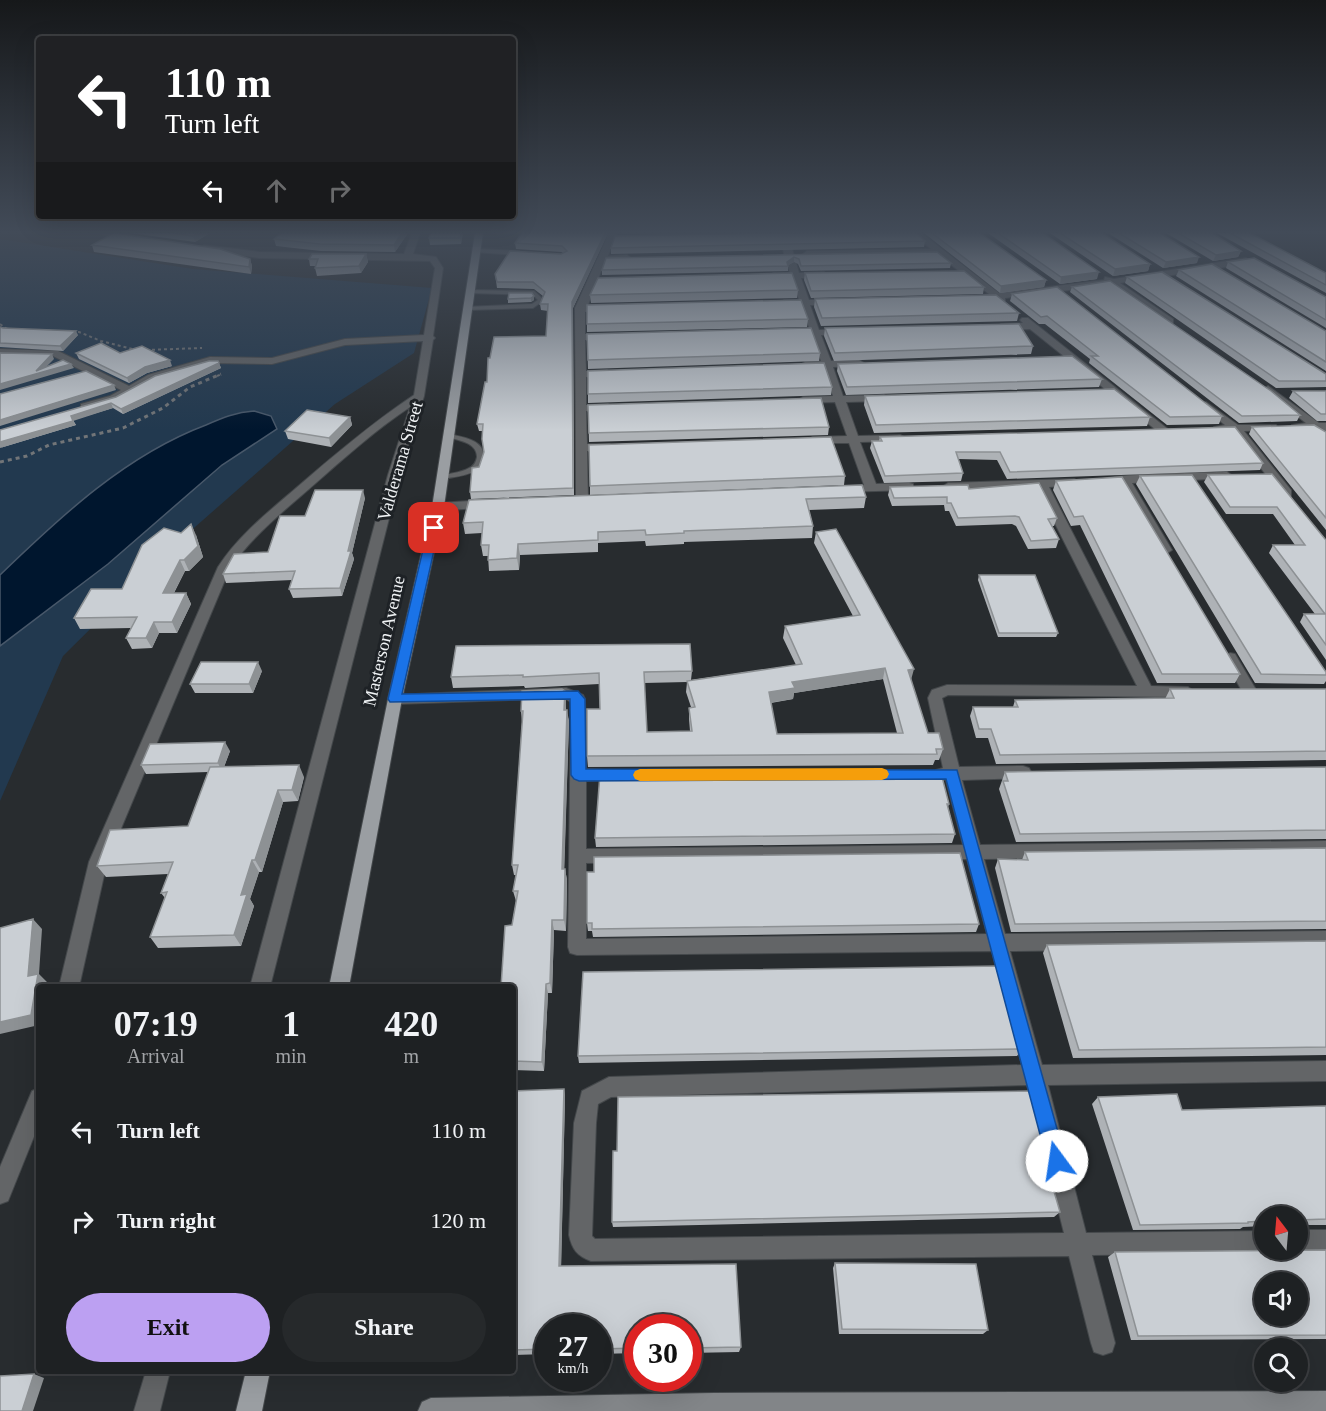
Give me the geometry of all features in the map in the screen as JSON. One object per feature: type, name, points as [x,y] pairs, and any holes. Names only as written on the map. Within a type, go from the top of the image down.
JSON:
[{"type":"main road","name":"Masterson Avenue","points":[[340,984],[394,699],[438,507],[469,299]]},
{"type":"main road","points":[[249,1411],[257,1374]]},
{"type":"street","name":"Valderama Street","points":[[261,984],[394,475],[419,396],[436,299]]},
{"type":"street","points":[[583,499],[580,448],[580,308],[584,299]]},
{"type":"street","points":[[804,299],[871,488]]},
{"type":"street","points":[[964,299],[969,299]]},
{"type":"street","points":[[1000,299],[1007,305]]},
{"type":"street","points":[[1137,299],[1179,328]]},
{"type":"street","points":[[770,303],[851,301]]},
{"type":"street","points":[[580,308],[616,307]]},
{"type":"street","points":[[1016,312],[1116,393],[1171,432],[1142,433]]},
{"type":"street","points":[[985,327],[1032,326]]},
{"type":"street","points":[[782,333],[853,331]]},
{"type":"street","points":[[581,337],[616,336]]},
{"type":"street","points":[[69,411],[114,398],[152,377],[210,360],[272,361],[345,342],[430,338]]},
{"type":"street","points":[[0,352],[55,353],[127,389]]},
{"type":"street","points":[[0,364],[35,354]]},
{"type":"street","points":[[1060,358],[1072,358]]},
{"type":"street","points":[[793,365],[874,363]]},
{"type":"street","points":[[78,374],[89,370]]},
{"type":"street","points":[[580,374],[616,372]]},
{"type":"street","points":[[1255,380],[1321,426],[1326,437]]},
{"type":"street","points":[[1092,393],[1116,393]]},
{"type":"street","points":[[1274,393],[1294,393]]},
{"type":"street","points":[[70,984],[98,862],[224,567],[256,529],[355,443],[394,412],[419,396]]},
{"type":"street","points":[[793,401],[900,398]]},
{"type":"street","points":[[1199,399],[1236,429],[1266,475],[1292,500]]},
{"type":"street","points":[[581,408],[616,407]]},
{"type":"street","points":[[1201,430],[1321,426]]},
{"type":"street","points":[[806,440],[914,438]]},
{"type":"street","points":[[580,448],[616,447]]},
{"type":"street","points":[[939,487],[1042,485],[1124,479],[1195,482],[1238,476]]},
{"type":"street","points":[[1124,479],[1172,560]]},
{"type":"street","points":[[1042,485],[1147,692]]},
{"type":"street","points":[[836,489],[916,487]]},
{"type":"street","points":[[438,507],[496,504]]},
{"type":"street","points":[[1220,641],[1256,692],[1227,692]]},
{"type":"street","points":[[1103,1343],[1035,1076],[952,774],[935,698],[940,692],[1204,692]]},
{"type":"street","points":[[394,699],[573,694],[578,699],[577,947],[1326,939]]},
{"type":"street","points":[[929,774],[1034,772]]},
{"type":"street","points":[[579,775],[637,775]]},
{"type":"street","points":[[577,856],[1326,848]]},
{"type":"street","points":[[1254,1242],[598,1251],[585,1248],[582,1243],[584,1134],[589,1098],[609,1087],[1326,1071]]},
{"type":"street","points":[[0,1193],[36,1105]]},
{"type":"street","points":[[1308,1241],[1326,1241]]},
{"type":"street","points":[[147,1411],[157,1374]]},
{"type":"street","points":[[431,1411],[1326,1404]]},
{"type":"lane","points":[[467,308],[533,306],[540,299]]},
{"type":"lane","points":[[443,477],[471,470],[479,464],[481,457],[474,443],[449,436]]},
{"type":"shaded area","points":[[0,299],[429,299],[414,353],[335,404],[178,542],[63,656],[0,801]]},
{"type":"shaded area","points":[[254,411],[271,416],[277,429],[222,465],[108,564],[0,646],[0,575],[47,531],[96,489],[149,453],[218,420]]},
{"type":"building","points":[[542,299],[574,299],[573,488],[470,492],[472,468],[479,467],[484,452],[483,424],[477,424],[485,382],[487,382],[488,358],[490,358],[494,337],[546,336],[548,304],[540,304]]},
{"type":"building","points":[[815,299],[1001,299],[1019,313],[822,318]]},
{"type":"building","points":[[1018,299],[1072,299],[1222,416],[1170,417],[1091,356],[1098,356],[1047,316],[1041,317]]},
{"type":"building","points":[[1088,299],[1136,299],[1271,391],[1300,415],[1242,416]]},
{"type":"building","points":[[1159,299],[1205,299],[1326,374],[1326,381],[1279,381]]},
{"type":"building","points":[[1225,299],[1271,299],[1326,331],[1326,362]]},
{"type":"building","points":[[1290,299],[1326,299],[1326,320]]},
{"type":"building","points":[[801,300],[808,319],[587,324],[587,305]]},
{"type":"building","points":[[1019,324],[1033,346],[835,353],[825,328]]},
{"type":"building","points":[[0,327],[76,331],[60,346],[0,343]]},
{"type":"building","points":[[811,328],[820,353],[588,360],[587,334]]},
{"type":"building","points":[[101,343],[120,353],[142,346],[170,360],[145,367],[127,378],[76,353]]},
{"type":"building","points":[[0,353],[52,354],[36,371],[63,360],[71,364],[0,384]]},
{"type":"building","points":[[1072,356],[1102,379],[847,387],[838,364]]},
{"type":"building","points":[[209,361],[219,363],[121,409],[111,403],[71,416],[73,421],[0,442],[0,430],[116,397],[155,376]]},
{"type":"building","points":[[824,363],[832,387],[588,394],[588,371]]},
{"type":"building","points":[[86,371],[114,385],[0,420],[0,394]]},
{"type":"building","points":[[1114,389],[1150,417],[876,425],[865,396]]},
{"type":"building","points":[[1293,391],[1326,391],[1326,414],[1321,414]]},
{"type":"building","points":[[821,398],[829,427],[589,433],[588,405]]},
{"type":"building","points":[[307,410],[350,417],[329,438],[285,431]]},
{"type":"building","points":[[1314,425],[1326,432],[1326,518],[1252,427]]},
{"type":"building","points":[[1235,427],[1263,463],[1010,472],[1000,452],[956,452],[963,473],[885,476],[872,441],[882,441],[880,437]]},
{"type":"building","points":[[831,437],[845,476],[590,486],[589,445]]},
{"type":"building","points":[[1272,474],[1326,540],[1326,645],[1304,614],[1325,614],[1273,545],[1305,545],[1277,507],[1230,507],[1208,475]]},
{"type":"building","points":[[1192,475],[1326,675],[1261,674],[1140,476]]},
{"type":"building","points":[[1122,477],[1240,674],[1162,674],[1083,516],[1074,517],[1056,481]]},
{"type":"building","points":[[1039,483],[1057,518],[1048,519],[1059,539],[1031,541],[1019,517],[958,518],[951,503],[947,503],[947,497],[894,498],[890,487],[968,485],[969,489]]},
{"type":"building","points":[[862,485],[866,497],[806,499],[813,526],[684,531],[684,533],[646,535],[645,530],[598,532],[598,540],[518,544],[517,558],[488,560],[489,545],[481,545],[483,522],[463,523],[469,500]]},
{"type":"building","points":[[315,490],[363,490],[348,551],[351,551],[340,588],[289,589],[295,571],[223,574],[234,554],[268,552],[280,516],[305,516]]},
{"type":"building","points":[[191,524],[198,546],[184,560],[180,560],[163,593],[186,593],[172,622],[154,622],[146,638],[126,638],[137,617],[74,618],[91,589],[122,589],[142,545],[164,528],[181,533]]},
{"type":"building","points":[[836,529],[914,669],[908,670],[928,733],[939,733],[943,749],[936,749],[937,754],[587,756],[587,709],[600,709],[599,673],[523,677],[523,675],[451,677],[456,646],[690,644],[692,671],[644,672],[647,732],[692,731],[689,708],[695,707],[687,681],[802,664],[785,626],[860,615],[816,532]],"holes":[[[885,668],[903,733],[777,734],[769,692],[795,688],[792,682]]]},
{"type":"building","points":[[979,575],[1035,575],[1058,633],[999,633]]},
{"type":"building","points":[[201,662],[258,662],[249,684],[190,684]]},
{"type":"building","points":[[562,689],[565,691],[564,710],[567,710],[562,869],[565,869],[564,920],[552,920],[550,983],[546,984],[542,1062],[516,1061],[516,984],[501,984],[505,926],[512,925],[518,891],[513,891],[518,865],[512,865],[523,711],[521,711],[522,691]]},
{"type":"building","points":[[1170,689],[1326,689],[1326,751],[1000,755],[991,729],[979,729],[973,707],[1018,707],[1015,700],[1174,698]]},
{"type":"building","points":[[225,742],[218,763],[141,765],[150,744]]},
{"type":"building","points":[[299,765],[292,790],[278,790],[241,895],[247,894],[234,935],[150,937],[167,892],[161,893],[173,862],[97,866],[110,830],[188,826],[210,767]]},
{"type":"building","points":[[1326,767],[1326,830],[1020,834],[1003,781],[1008,781],[1005,772]]},
{"type":"building","points":[[941,773],[955,834],[595,838],[600,774]]},
{"type":"building","points":[[1326,848],[1326,921],[1015,924],[998,859],[1028,860],[1025,852]]},
{"type":"building","points":[[960,853],[979,924],[592,929],[592,923],[587,923],[587,872],[594,872],[594,857]]},
{"type":"building","points":[[33,919],[28,976],[38,974],[31,1015],[0,1022],[0,928]]},
{"type":"building","points":[[1326,941],[1326,1047],[1079,1050],[1047,945]]},
{"type":"building","points":[[1000,966],[1022,1049],[578,1056],[583,972]]},
{"type":"building","points":[[564,1089],[559,1266],[736,1264],[741,1347],[702,1348],[702,1314],[624,1314],[624,1348],[612,1349],[612,1314],[534,1314],[534,1349],[516,1350],[516,1091]]},
{"type":"building","points":[[1033,1091],[1046,1143],[1040,1143],[1060,1212],[612,1222],[613,1151],[617,1151],[618,1097]]},
{"type":"building","points":[[1177,1094],[1182,1110],[1326,1106],[1326,1219],[1308,1220],[1308,1206],[1254,1206],[1254,1222],[1248,1223],[1140,1225],[1098,1097]]},
{"type":"building","points":[[1308,1250],[1326,1250],[1326,1335],[1138,1336],[1115,1252],[1254,1251],[1254,1260],[1308,1260]]},
{"type":"building","points":[[835,1263],[976,1264],[988,1330],[842,1329]]},
{"type":"building","points":[[34,1374],[22,1411],[0,1411],[0,1376]]},
{"type":"slow traffic","points":[[640,775],[882,774]]},
{"type":"route","points":[[434,528],[394,699],[573,694],[578,699],[579,775],[952,774],[1057,1161]]}]
